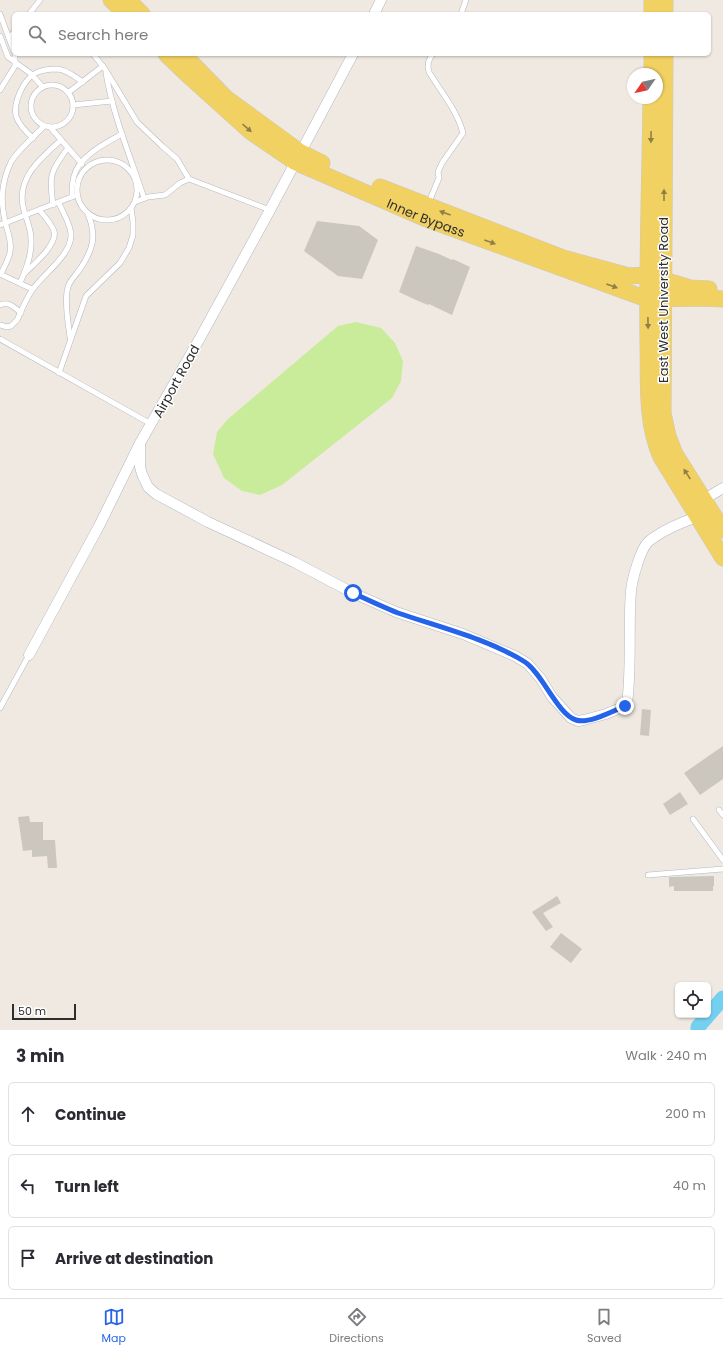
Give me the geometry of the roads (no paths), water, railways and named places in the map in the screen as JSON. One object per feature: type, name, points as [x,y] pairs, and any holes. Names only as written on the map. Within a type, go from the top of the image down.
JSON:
[{"type":"main road","points":[[111,0],[124,12]]},
{"type":"main road","points":[[128,0],[140,12]]},
{"type":"main road","points":[[652,0],[652,12]]},
{"type":"main road","points":[[665,0],[665,12]]},
{"type":"main road","name":"Inner Bypass","points":[[168,56],[251,132],[298,157],[331,168],[425,212],[647,299],[723,299]]},
{"type":"main road","name":"Inner Bypass","points":[[185,56],[226,98],[298,157]]},
{"type":"main road","points":[[652,56],[652,68]]},
{"type":"main road","name":"East West University Road","points":[[665,56],[662,382],[664,420],[675,454],[703,500],[717,536],[723,558]]},
{"type":"main road","name":"East West University Road","points":[[651,104],[647,299],[651,424],[656,445],[671,476],[697,517],[717,536]]},
{"type":"main road","name":"Inner Bypass","points":[[425,212],[491,230],[563,258],[595,268],[629,276],[647,275],[690,288],[723,289]]},
{"type":"street","points":[[375,12],[381,0]]},
{"type":"street","name":"Airport Road","points":[[29,655],[99,526],[140,443],[270,210],[352,56]]},
{"type":"street","points":[[140,443],[140,467],[142,474],[148,487],[156,494],[208,522],[294,562],[360,596],[396,612],[463,634],[515,656],[528,664],[541,679],[552,697],[571,718],[578,721],[606,714],[627,704],[631,589],[640,557],[648,543],[658,535],[677,524],[697,517]]},
{"type":"street","points":[[703,500],[723,488]]},
{"type":"lane","points":[[31,12],[40,0]]},
{"type":"lane","points":[[462,12],[466,0]]},
{"type":"lane","points":[[0,14],[12,46]]},
{"type":"lane","points":[[9,38],[12,34]]},
{"type":"lane","points":[[0,36],[8,56],[32,75],[44,87]]},
{"type":"lane","points":[[0,90],[15,62],[14,56]]},
{"type":"lane","points":[[95,56],[104,68],[127,107],[138,122],[177,159],[189,179],[270,210]]},
{"type":"lane","points":[[425,212],[439,178],[438,172],[463,133],[454,111],[429,72],[427,66],[432,56]]},
{"type":"lane","points":[[69,92],[104,68]]},
{"type":"lane","points":[[104,68],[122,134],[144,198]]},
{"type":"lane","points":[[33,138],[18,121],[15,108],[20,91],[32,75],[46,70],[58,69],[64,70],[83,82]]},
{"type":"lane","points":[[52,85],[69,92],[73,105],[68,119],[63,124],[50,127],[44,126],[34,118],[30,105],[35,93],[44,87],[52,85]]},
{"type":"lane","points":[[73,105],[112,100]]},
{"type":"lane","points":[[32,289],[0,274],[10,252],[10,236],[3,224],[1,194],[3,180],[12,161],[44,126]]},
{"type":"lane","points":[[50,127],[86,168]]},
{"type":"lane","points":[[71,338],[67,319],[67,291],[70,282],[88,255],[92,244],[93,226],[88,214],[74,196],[74,177],[82,163],[98,147],[122,134]]},
{"type":"lane","points":[[20,283],[29,260],[31,246],[30,229],[22,199],[24,182],[31,170],[42,157],[61,140]]},
{"type":"lane","points":[[0,325],[3,327],[11,326],[17,320],[32,289],[47,274],[65,252],[70,243],[71,234],[68,224],[56,204],[50,183],[55,165],[68,148]]},
{"type":"lane","points":[[74,196],[79,178],[86,168],[95,161],[111,159],[125,166],[131,171],[137,186],[135,202],[131,208],[125,214],[111,220],[103,220],[88,214]]},
{"type":"lane","points":[[135,202],[144,198],[165,195],[180,183],[189,179]]},
{"type":"lane","points":[[3,224],[40,211],[74,196]]},
{"type":"lane","points":[[59,373],[86,296],[120,262],[129,248],[133,235],[131,208]]},
{"type":"lane","points":[[23,275],[45,252],[54,240],[54,230],[40,211]]},
{"type":"lane","points":[[0,305],[6,303],[9,304],[21,313]]},
{"type":"lane","points":[[0,339],[151,424]]},
{"type":"lane","name":"Airport Road","points":[[0,708],[29,655]]},
{"type":"lane","points":[[719,810],[723,815]]},
{"type":"lane","points":[[693,819],[723,860]]},
{"type":"lane","points":[[648,875],[723,869]]},
{"type":"waterway","points":[[698,1030],[698,1027],[723,998]]}]
